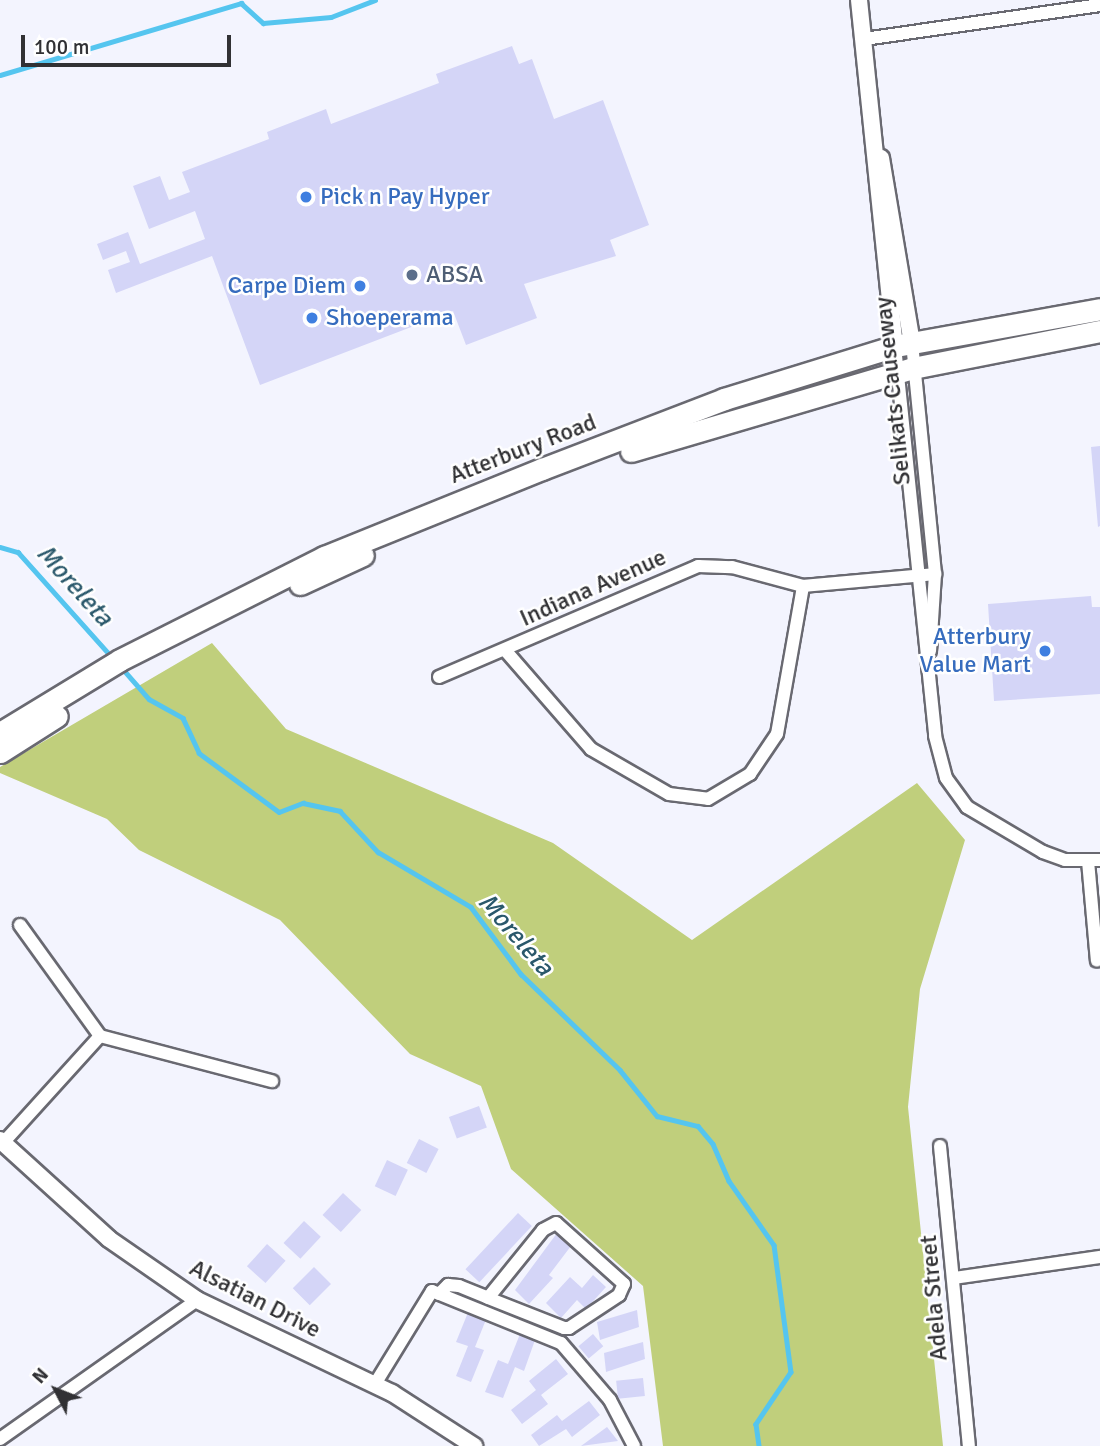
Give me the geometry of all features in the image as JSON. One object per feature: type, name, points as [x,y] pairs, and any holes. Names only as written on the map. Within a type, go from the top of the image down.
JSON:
[{"type":"main road","name":"Atterbury Road","points":[[0,733],[80,694],[324,556],[495,487],[724,399],[904,344],[1100,309]]},
{"type":"main road","name":"Atterbury Road","points":[[161,646],[316,576],[503,498],[642,446],[905,370],[1100,331]]},
{"type":"main road","name":"Atterbury Road","points":[[0,752],[80,694]]},
{"type":"street","name":"Selikats Causeway","points":[[859,0],[869,111],[904,344],[917,576],[928,669],[946,778],[960,801],[989,821],[1051,855],[1094,861]]},
{"type":"street","points":[[864,39],[1100,5]]},
{"type":"street","name":"Selikats Causeway","points":[[905,370],[935,575],[928,669]]},
{"type":"street","name":"Indiana Avenue","points":[[439,677],[698,566],[732,567],[803,586],[935,575]]},
{"type":"street","points":[[505,650],[591,749],[669,794],[708,799],[750,775],[777,734],[803,586]]},
{"type":"street","points":[[1094,861],[1097,961]]},
{"type":"street","points":[[20,925],[100,1036],[272,1081]]},
{"type":"street","points":[[1,1142],[100,1036]]},
{"type":"street","name":"Alsatian Drive","points":[[1,1142],[109,1239],[197,1300],[375,1384],[474,1446]]},
{"type":"street","name":"Adela Street","points":[[940,1146],[969,1446]]},
{"type":"street","points":[[375,1384],[433,1294],[448,1285],[459,1286],[488,1298],[569,1328],[619,1295],[624,1284],[555,1223],[543,1230],[488,1298]]},
{"type":"street","points":[[954,1278],[1100,1257]]},
{"type":"street","points":[[433,1294],[561,1343],[610,1400],[634,1446]]},
{"type":"street","points":[[0,1439],[197,1300]]},
{"type":"green space","points":[[212,643],[286,729],[553,843],[692,940],[917,783],[965,840],[920,989],[908,1107],[943,1446],[663,1446],[643,1286],[511,1169],[481,1086],[410,1054],[280,920],[139,850],[107,819],[0,773],[0,767]]},
{"type":"building","points":[[512,46],[519,64],[532,59],[554,119],[603,100],[649,225],[610,240],[616,256],[524,284],[537,318],[466,345],[453,311],[260,385],[212,256],[116,293],[108,270],[130,262],[126,251],[103,260],[97,244],[128,232],[140,264],[205,239],[195,211],[149,229],[133,186],[160,176],[169,200],[190,192],[182,172],[269,139],[267,132],[326,109],[331,124],[439,83],[436,74]]},
{"type":"building","points":[[1100,446],[1100,526],[1098,527],[1091,447]]},
{"type":"building","name":"Atterbury Value Mart","points":[[1091,596],[1092,607],[1100,607],[1100,694],[994,701],[988,604]]},
{"type":"building","points":[[479,1106],[487,1128],[457,1139],[449,1117]]},
{"type":"building","points":[[419,1139],[439,1149],[426,1173],[407,1163]]},
{"type":"building","points":[[387,1160],[408,1170],[396,1196],[375,1186]]},
{"type":"building","points":[[343,1193],[361,1210],[341,1232],[323,1215]]},
{"type":"building","points":[[518,1213],[532,1226],[479,1282],[465,1269]]},
{"type":"building","points":[[304,1221],[321,1237],[300,1259],[284,1243]]},
{"type":"building","points":[[560,1229],[574,1242],[549,1275],[553,1278],[529,1304],[515,1290]]},
{"type":"building","points":[[267,1244],[286,1261],[266,1283],[247,1266]]},
{"type":"building","points":[[314,1267],[331,1284],[310,1305],[293,1288]]},
{"type":"building","points":[[593,1275],[606,1287],[586,1309],[577,1300],[561,1318],[546,1303],[570,1277],[582,1288]]},
{"type":"building","points":[[469,1310],[487,1317],[475,1347],[484,1350],[471,1382],[456,1376],[468,1346],[456,1342]]},
{"type":"building","points":[[637,1310],[639,1327],[600,1340],[597,1322]]},
{"type":"building","points":[[520,1334],[535,1340],[524,1371],[515,1367],[503,1398],[485,1392],[498,1360],[508,1364]]},
{"type":"building","points":[[593,1334],[603,1346],[589,1358],[578,1346]]},
{"type":"building","points":[[643,1342],[645,1359],[606,1372],[604,1353]]},
{"type":"building","points":[[556,1359],[568,1374],[541,1395],[548,1404],[522,1424],[511,1410],[536,1390],[529,1381]]},
{"type":"building","points":[[643,1378],[645,1396],[618,1399],[616,1381]]},
{"type":"building","points":[[589,1401],[600,1415],[572,1437],[566,1429],[539,1446],[531,1435],[557,1415],[562,1421]]},
{"type":"building","points":[[607,1427],[618,1441],[581,1446]]},
{"type":"waterway","points":[[0,75],[241,3],[263,23],[331,17],[375,0]]},
{"type":"waterway","name":"Moreleta","points":[[0,547],[18,552],[111,656]]},
{"type":"waterway","name":"Moreleta","points":[[122,668],[149,699],[183,718],[199,753],[279,812],[303,803],[340,811],[378,852],[471,907],[521,974],[620,1070],[657,1116],[698,1126],[713,1144],[729,1181],[774,1245],[791,1372],[756,1424],[759,1446]]},
{"type":"place","name":"Pick n Pay Hyper","points":[[306,197]]},
{"type":"place","name":"ABSA","points":[[412,275]]},
{"type":"place","name":"Carpe Diem","points":[[360,286]]},
{"type":"place","name":"Shoeperama","points":[[312,318]]},
{"type":"place","name":"Atterbury Value Mart","points":[[1045,651]]}]
